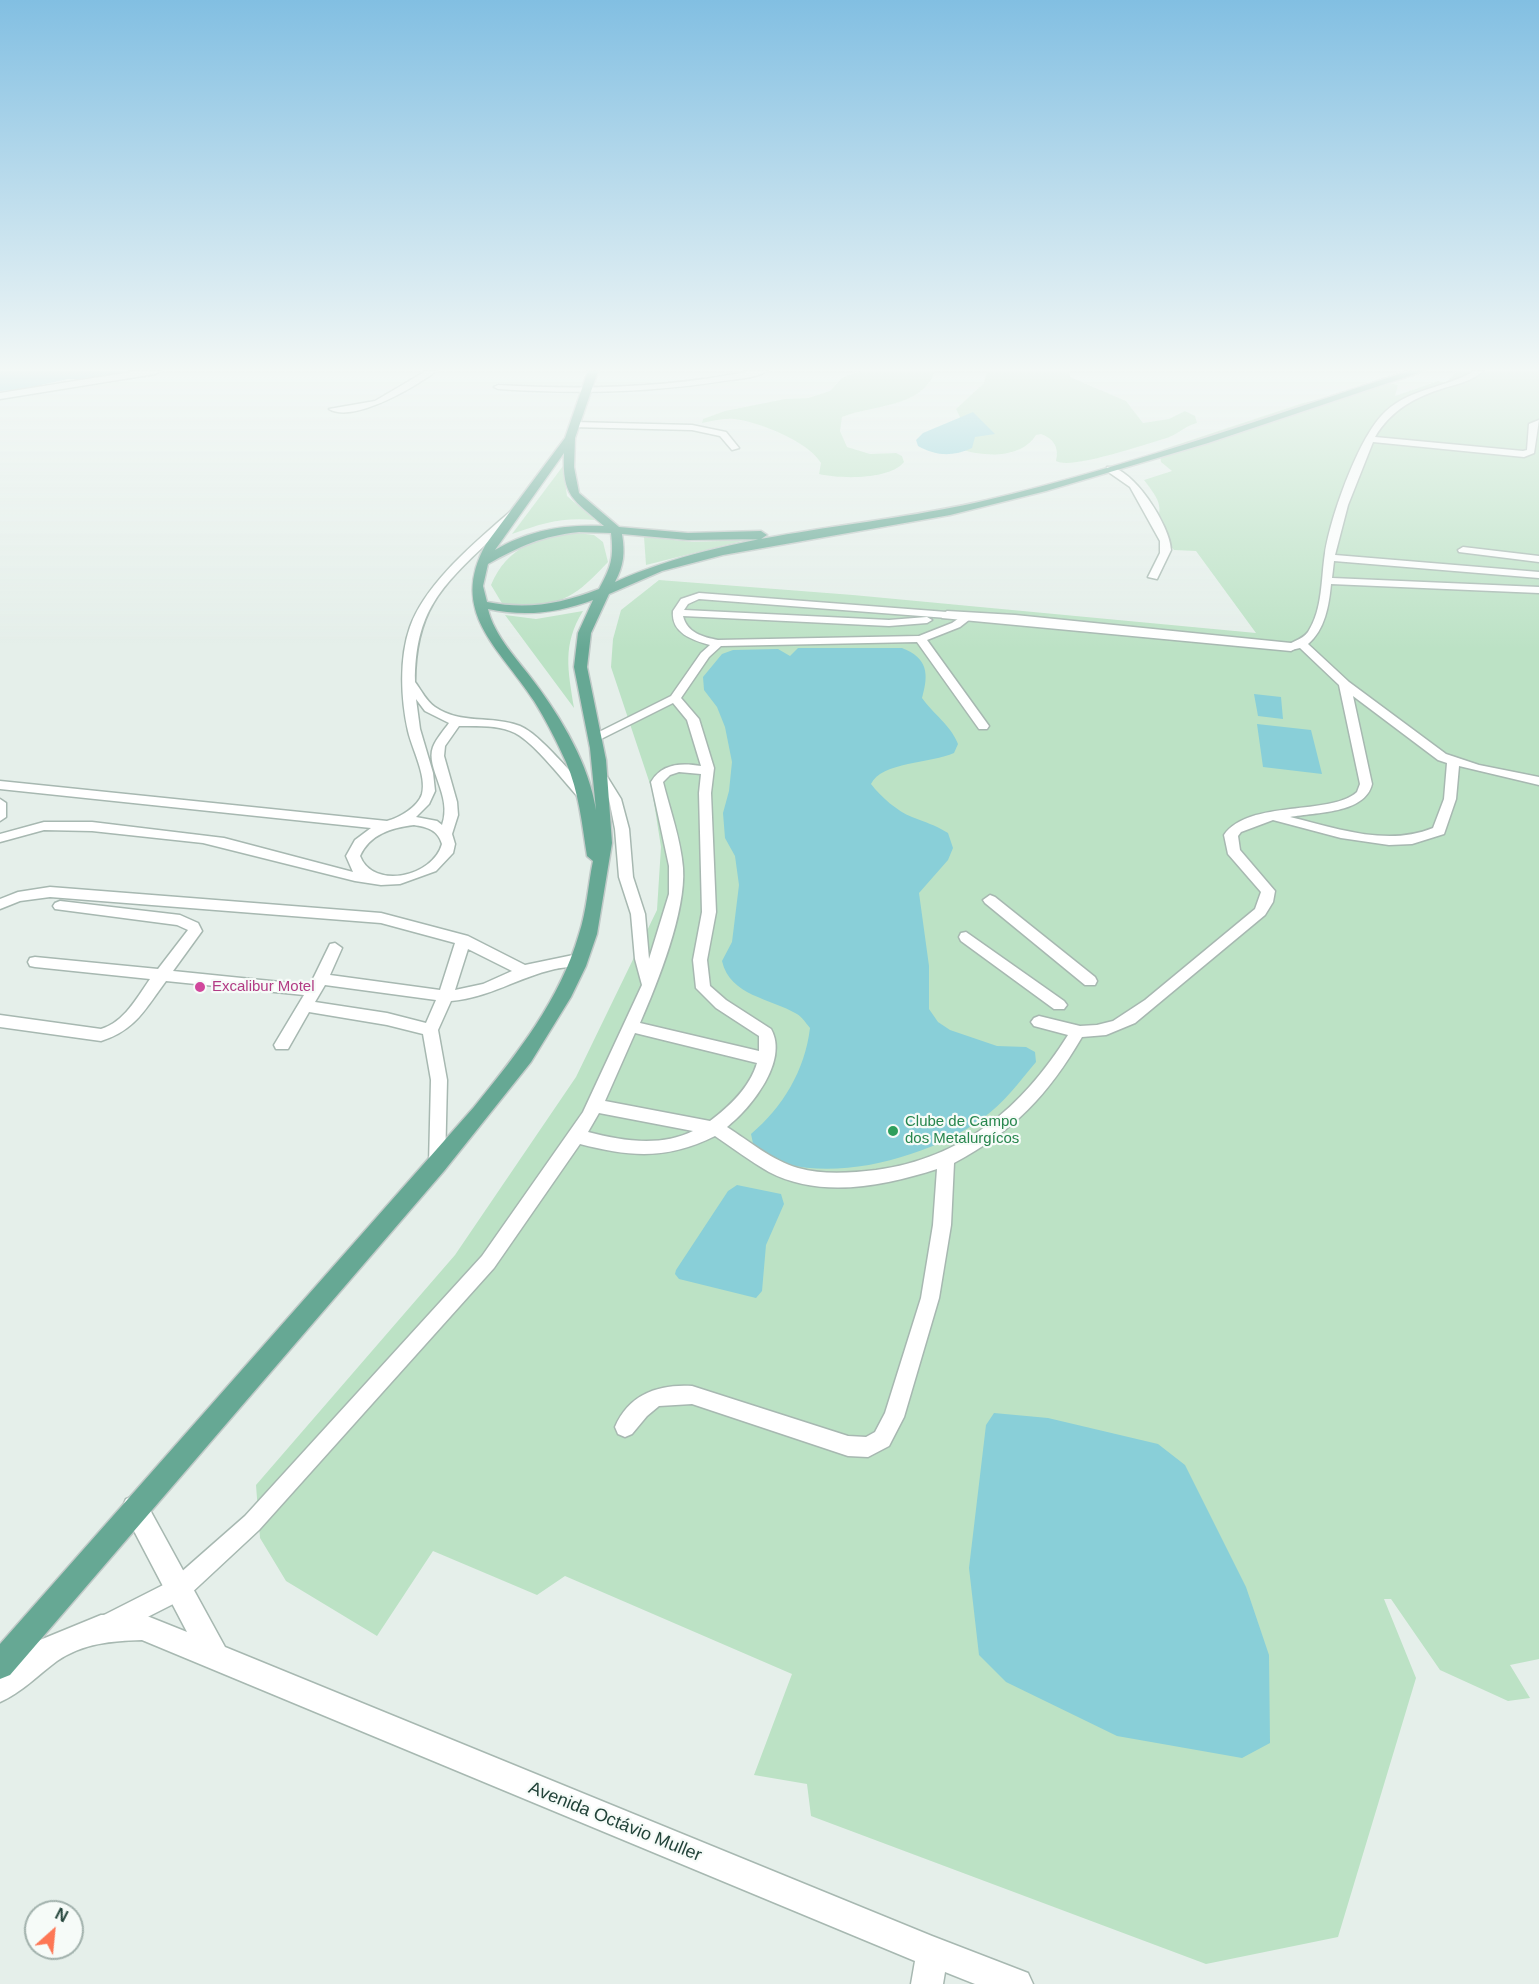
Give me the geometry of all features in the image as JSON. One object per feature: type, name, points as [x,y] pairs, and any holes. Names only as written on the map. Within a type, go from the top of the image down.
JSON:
[{"type":"main road","points":[[550,464],[492,544],[482,562],[477,586],[480,604],[493,635],[542,702],[574,763],[586,797],[598,875]]},
{"type":"main road","points":[[0,1665],[437,1165],[500,1089],[545,1025],[566,989],[594,908],[604,849],[595,737],[584,691],[580,660],[586,629],[617,565],[619,553],[616,530],[574,494],[570,464]]},
{"type":"main road","points":[[480,604],[515,611],[549,610],[581,602],[683,560],[989,503],[1127,464]]},
{"type":"main road","points":[[482,562],[519,541],[551,530],[579,527],[716,537],[849,528]]},
{"type":"street","points":[[947,615],[1297,646]]},
{"type":"street","points":[[135,1508],[215,1657]]},
{"type":"street","name":"Avenida Octávio Muller","points":[[101,1628],[142,1627],[932,1952],[1017,1984]]},
{"type":"street","points":[[0,1688],[50,1650],[101,1628]]},
{"type":"street","points":[[927,1984],[932,1952]]},
{"type":"lane","points":[[1360,464],[1339,515],[1320,615],[1310,638],[1297,646],[1442,757],[1539,781]]},
{"type":"lane","points":[[1110,469],[1129,479],[1135,486],[1146,508],[1162,531],[1166,547],[1153,576]]},
{"type":"lane","points":[[399,822],[421,806],[427,799],[429,791],[429,782],[412,722],[410,683],[412,637],[417,621],[428,602],[473,550],[518,510]]},
{"type":"lane","points":[[1463,550],[1539,559]]},
{"type":"lane","points":[[1329,558],[1539,575]]},
{"type":"lane","points":[[1325,581],[1539,590]]},
{"type":"lane","points":[[947,615],[699,596],[684,600],[678,613],[682,627],[687,633],[718,643],[920,639],[956,625],[969,616]]},
{"type":"lane","points":[[678,613],[889,623],[927,620],[947,615]]},
{"type":"lane","points":[[920,639],[982,726]]},
{"type":"lane","points":[[595,737],[675,698],[705,655],[718,643]]},
{"type":"lane","points":[[410,683],[429,709],[456,722],[486,723],[517,729],[529,736],[586,797]]},
{"type":"lane","points":[[1039,1022],[1077,1033],[1108,1029],[1130,1019],[1163,994],[1187,971],[1235,935],[1260,911],[1267,903],[1268,891],[1233,851],[1230,843],[1236,829],[1270,816],[1348,803],[1363,795],[1366,784],[1345,684]]},
{"type":"lane","points":[[576,1137],[621,1147],[646,1149],[696,1140],[717,1129],[735,1112],[753,1091],[765,1068],[769,1046],[766,1033],[721,1004],[703,988],[700,960],[709,912],[705,793],[708,772],[702,743],[693,719],[675,698]]},
{"type":"lane","points":[[445,834],[452,815],[451,802],[438,756],[439,746],[456,722]]},
{"type":"lane","points":[[1270,816],[1369,838],[1401,842],[1420,839],[1439,831],[1450,799],[1453,761]]},
{"type":"lane","points":[[101,1628],[179,1589],[252,1523],[488,1262],[576,1137],[594,1106],[649,985],[676,894],[676,866],[657,782],[658,776],[665,771],[691,768],[708,772]]},
{"type":"lane","points":[[599,773],[615,800],[622,829],[626,878],[638,914],[642,959],[649,985]]},
{"type":"lane","points":[[0,786],[385,825]]},
{"type":"lane","points":[[0,803],[0,817]]},
{"type":"lane","points":[[0,838],[44,826],[66,825],[196,838],[378,880],[406,879],[432,868],[446,851],[448,842],[445,834],[427,823],[399,822],[385,825],[369,833],[358,843],[353,855],[355,866],[363,875],[378,880]]},
{"type":"lane","points":[[0,904],[18,897],[50,892],[381,918],[463,940],[524,971]]},
{"type":"lane","points":[[990,900],[1090,981]]},
{"type":"lane","points":[[0,1021],[101,1035],[111,1032],[124,1024],[195,931],[193,926],[180,920],[60,906]]},
{"type":"lane","points":[[966,936],[1059,1005]]},
{"type":"lane","points":[[437,1165],[438,1054],[430,1030],[446,996],[463,940]]},
{"type":"lane","points":[[282,1045],[317,985],[335,948]]},
{"type":"lane","points":[[35,962],[161,976],[317,985],[446,996],[498,987],[524,971],[578,959]]},
{"type":"lane","points":[[305,1006],[387,1019],[430,1030]]},
{"type":"lane","points":[[630,1026],[766,1059]]},
{"type":"lane","points":[[594,1106],[717,1129],[776,1167],[797,1175],[825,1180],[862,1179],[899,1174],[946,1159],[977,1143],[1015,1113],[1053,1072],[1077,1033]]},
{"type":"lane","points":[[625,1427],[644,1403],[658,1396],[675,1394],[692,1395],[848,1446],[868,1447],[882,1439],[894,1417],[930,1298],[942,1225],[946,1159]]},
{"type":"green space","points":[[821,464],[902,464],[888,472],[864,477],[819,474]]},
{"type":"green space","name":"Clube de Campo dos Metalurgícos","points":[[1163,464],[1539,464],[1539,1659],[1510,1665],[1530,1698],[1508,1701],[1440,1670],[1391,1599],[1384,1599],[1416,1678],[1338,1937],[1206,1964],[811,1816],[807,1784],[754,1775],[792,1674],[565,1576],[537,1595],[433,1551],[377,1636],[286,1581],[260,1538],[256,1485],[455,1255],[576,1077],[657,910],[661,847],[652,790],[611,667],[613,639],[621,610],[659,580],[853,595],[1256,633],[1196,551],[1174,550],[1155,529],[1159,514],[1158,503],[1144,480],[1172,471]]},
{"type":"green space","points":[[563,466],[567,496],[595,520],[572,519],[553,522],[512,534]]},
{"type":"green space","points":[[577,533],[594,535],[603,542],[608,562],[584,586],[573,594],[550,603],[522,606],[503,605],[491,585],[506,561],[525,546],[537,541]]},
{"type":"green space","points":[[644,537],[693,542],[746,540],[646,565]]},
{"type":"green space","points":[[583,611],[576,623],[569,647],[568,658],[574,708],[505,615],[536,619]]},
{"type":"water","points":[[798,648],[902,648],[911,652],[922,662],[926,674],[922,698],[951,731],[958,744],[954,753],[885,771],[871,784],[884,799],[901,811],[948,833],[953,848],[948,860],[919,893],[929,966],[929,1009],[938,1022],[950,1030],[997,1046],[1026,1047],[1035,1052],[1036,1062],[997,1106],[963,1131],[915,1153],[862,1166],[836,1169],[787,1164],[754,1148],[751,1134],[773,1112],[791,1087],[803,1058],[810,1028],[797,1014],[742,989],[726,973],[722,961],[732,942],[739,885],[735,856],[725,838],[723,813],[729,791],[732,762],[725,727],[717,707],[704,690],[703,677],[722,654],[733,650],[778,649],[790,656]]},
{"type":"water","points":[[1254,694],[1281,697],[1283,719],[1258,716]]},
{"type":"water","points":[[1257,724],[1311,730],[1322,774],[1263,767]]},
{"type":"water","points":[[737,1185],[781,1194],[784,1204],[766,1245],[762,1291],[756,1298],[679,1279],[675,1274],[728,1191]]},
{"type":"water","points":[[994,1413],[1048,1418],[1158,1444],[1185,1465],[1246,1587],[1269,1655],[1270,1743],[1242,1758],[1117,1736],[1006,1682],[979,1655],[969,1568],[986,1425]]},
{"type":"place","name":"Excalibur Motel","points":[[200,987]]},
{"type":"place","name":"Clube de Campo dos Metalurgícos","points":[[893,1131]]}]
